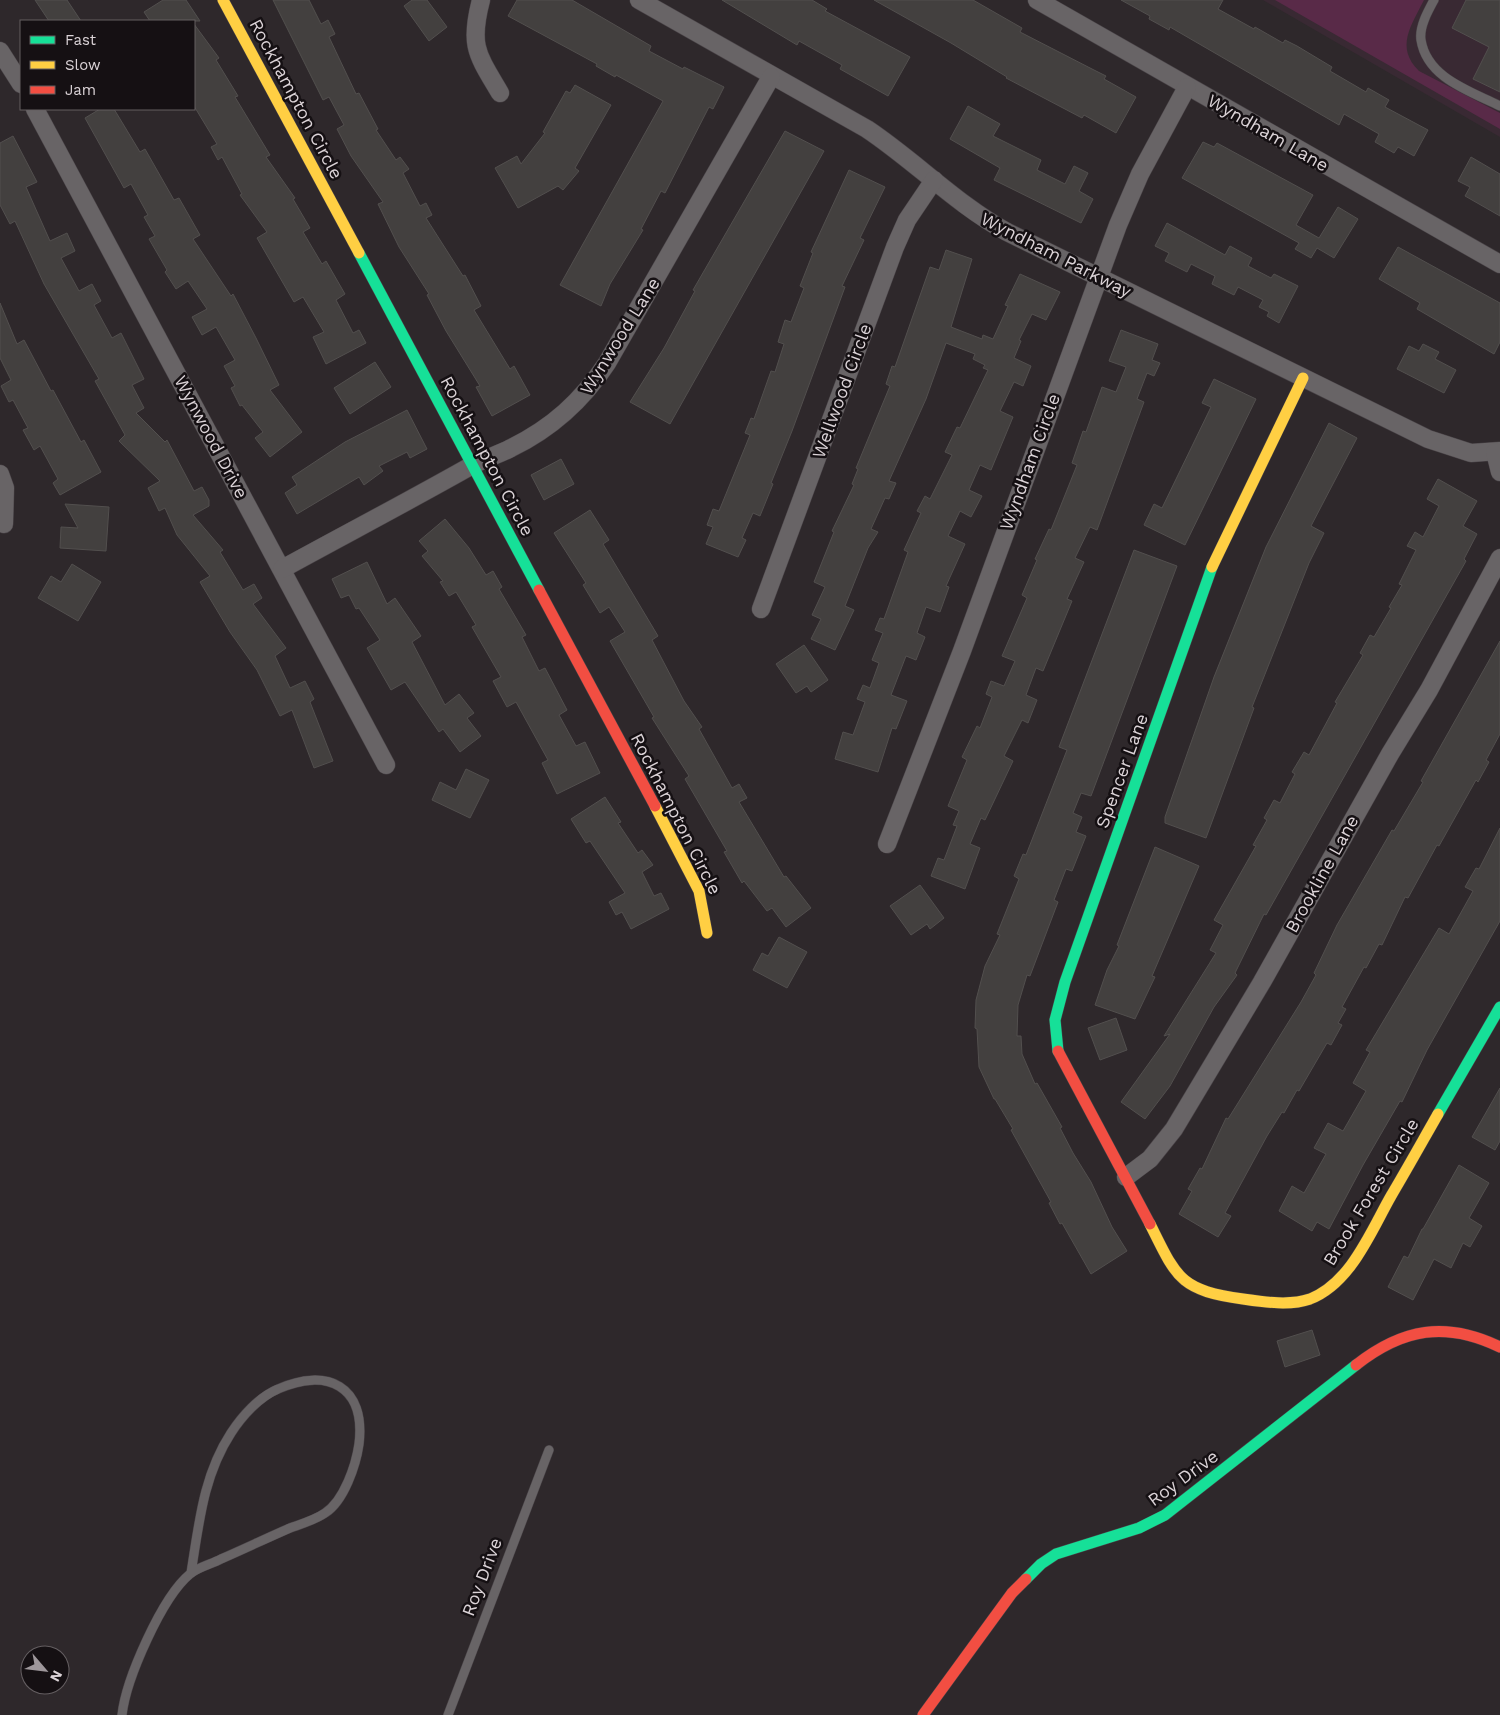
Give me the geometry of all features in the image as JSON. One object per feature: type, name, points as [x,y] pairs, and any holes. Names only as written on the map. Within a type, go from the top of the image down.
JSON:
[{"type":"street","name":"Rockhampton Circle","points":[[222,0],[473,465],[699,891],[703,902],[707,933]]},
{"type":"street","points":[[481,0],[474,30],[476,51],[500,93]]},
{"type":"street","name":"Wyndham Parkway","points":[[639,0],[867,130],[893,147],[984,220],[1428,440],[1471,453],[1498,452]]},
{"type":"street","name":"Wyndham Lane","points":[[1037,0],[1186,87],[1500,264]]},
{"type":"street","points":[[0,51],[20,82]]},
{"type":"street","name":"Wynwood Lane","points":[[282,569],[473,465],[539,433],[566,414],[593,384],[607,363],[771,76]]},
{"type":"street","name":"Wyndham Circle","points":[[888,844],[962,651],[1118,225],[1140,174],[1186,87]]},
{"type":"street","name":"Wynwood Drive","points":[[36,110],[386,765]]},
{"type":"street","name":"Wellwood Circle","points":[[761,609],[895,247],[907,220],[934,180]]},
{"type":"street","name":"Spencer Lane","points":[[1126,1177],[1061,1059],[1054,1040],[1056,1014],[1212,568],[1303,378]]},
{"type":"street","points":[[1498,452],[1500,472]]},
{"type":"street","points":[[0,474],[5,488],[4,524]]},
{"type":"street","name":"Brookline Lane","points":[[1126,1177],[1150,1159],[1174,1129],[1262,982],[1390,754],[1429,690],[1500,558]]},
{"type":"street","name":"Brook Forest Circle","points":[[1126,1177],[1172,1268],[1194,1288],[1229,1297],[1277,1302],[1303,1301],[1324,1292],[1334,1285],[1353,1262],[1500,1007]]},
{"type":"street","name":"Roy Drive","points":[[923,1715],[1012,1593],[1041,1564],[1056,1554],[1140,1528],[1165,1515],[1331,1383],[1388,1342],[1413,1333],[1450,1330],[1471,1334],[1500,1347]]},
{"type":"lane","points":[[1434,0],[1425,18],[1421,39],[1431,64],[1444,78],[1500,106]]},
{"type":"lane","points":[[122,1715],[124,1699],[142,1648],[162,1613],[191,1573],[199,1513],[207,1483],[218,1454],[243,1417],[277,1390],[304,1381],[323,1381],[343,1387],[352,1396],[360,1432],[357,1457],[344,1492],[326,1513],[191,1573]]},
{"type":"lane","name":"Roy Drive","points":[[448,1715],[549,1450]]},
{"type":"shaded area","points":[[1263,0],[1500,0],[1500,137]]},
{"type":"shaded area","points":[[1275,0],[1424,0],[1408,36],[1408,53],[1412,62],[1419,71],[1500,113],[1500,129]]},
{"type":"building","points":[[35,0],[67,0],[80,20],[48,20]]},
{"type":"building","points":[[163,0],[186,0],[200,21],[149,20],[144,12]]},
{"type":"building","points":[[273,0],[309,0],[321,24],[328,20],[335,34],[329,37],[356,94],[359,93],[378,129],[376,130],[396,160],[400,157],[409,169],[403,173],[420,206],[426,203],[432,215],[426,218],[463,276],[465,275],[481,306],[474,310],[510,369],[514,366],[530,395],[492,416],[476,387],[480,386],[446,331],[427,295],[429,294],[399,247],[378,204],[383,202],[351,156],[337,129],[344,125],[329,97],[323,100]]},
{"type":"building","points":[[412,0],[427,0],[447,27],[429,41],[404,6]]},
{"type":"building","points":[[517,0],[572,0],[651,46],[649,51],[683,69],[684,67],[724,87],[713,109],[709,107],[665,193],[661,191],[641,229],[643,230],[610,284],[601,306],[560,285],[663,101],[616,75],[615,77],[596,66],[597,64],[508,16]]},
{"type":"building","points":[[722,0],[812,0],[827,9],[825,11],[910,57],[888,96],[840,69],[842,65],[799,41],[797,45]]},
{"type":"building","points":[[874,0],[973,0],[1022,28],[1020,32],[1106,76],[1104,79],[1136,97],[1116,133],[1084,115],[1082,118],[1006,78],[951,43]]},
{"type":"building","points":[[1121,0],[1223,0],[1218,9],[1283,43],[1285,40],[1297,46],[1332,67],[1330,71],[1366,92],[1368,88],[1389,100],[1385,107],[1428,130],[1414,156],[1398,147],[1394,153],[1375,142],[1379,134],[1344,114],[1339,125],[1170,27],[1169,30],[1149,19],[1150,16]]},
{"type":"building","points":[[1466,0],[1500,0],[1500,92],[1473,79],[1489,47],[1452,28]]},
{"type":"building","points":[[195,25],[219,58],[216,60],[238,96],[235,97],[270,155],[266,157],[295,198],[293,199],[310,228],[303,232],[322,264],[326,261],[345,294],[336,300],[353,333],[359,330],[366,343],[326,364],[313,337],[324,332],[303,297],[294,302],[257,238],[267,232],[240,195],[242,194],[222,157],[218,160],[211,147],[217,144],[195,108]]},
{"type":"building","points":[[575,85],[611,105],[575,168],[579,171],[563,190],[558,186],[518,208],[495,168],[517,156],[521,164],[545,133],[543,132],[566,91],[570,93]]},
{"type":"building","points":[[968,106],[1000,124],[993,136],[1041,160],[1037,170],[1065,184],[1074,166],[1088,173],[1079,191],[1093,199],[1081,223],[994,180],[1000,168],[950,139]]},
{"type":"building","points":[[98,110],[115,110],[140,152],[145,149],[174,200],[179,198],[200,235],[193,239],[231,296],[233,294],[279,385],[270,390],[302,432],[270,457],[255,438],[263,432],[242,405],[240,406],[231,388],[235,386],[224,366],[235,360],[216,327],[202,335],[192,317],[207,309],[188,281],[176,289],[165,272],[167,270],[149,239],[155,236],[144,217],[148,215],[131,184],[124,188],[85,118]]},
{"type":"building","points":[[785,131],[824,151],[670,424],[630,402],[664,348],[695,291],[693,290]]},
{"type":"building","points":[[13,136],[37,182],[26,187],[50,241],[67,233],[75,251],[61,258],[79,291],[92,284],[101,301],[94,305],[112,338],[121,333],[144,379],[132,385],[144,408],[136,413],[165,442],[167,440],[194,491],[202,487],[209,500],[209,506],[193,515],[223,550],[220,552],[243,590],[254,584],[262,598],[253,604],[286,648],[275,656],[290,688],[305,681],[314,699],[310,702],[333,761],[314,768],[292,710],[280,716],[257,670],[230,632],[200,582],[210,576],[177,535],[165,508],[159,511],[148,488],[160,481],[119,441],[125,435],[95,381],[99,379],[44,284],[15,221],[10,224],[0,205],[0,143]]},
{"type":"building","points":[[1203,142],[1214,147],[1217,143],[1313,195],[1296,225],[1319,238],[1338,207],[1358,219],[1334,258],[1317,248],[1311,258],[1295,249],[1299,243],[1182,178]]},
{"type":"building","points":[[1471,157],[1500,174],[1500,216],[1465,196],[1470,187],[1458,181]]},
{"type":"building","points":[[849,170],[885,187],[860,238],[864,240],[842,286],[845,287],[771,483],[773,484],[760,516],[753,513],[742,538],[746,540],[738,557],[706,544],[713,527],[707,525],[713,509],[719,511],[750,435],[745,433],[751,418],[754,419],[771,371],[775,372],[784,344],[778,342],[785,320],[791,322],[804,288],[800,286],[813,253],[811,252]]},
{"type":"building","points":[[1167,223],[1225,255],[1230,246],[1252,258],[1248,266],[1271,278],[1274,274],[1298,286],[1279,323],[1267,316],[1269,312],[1259,307],[1263,300],[1238,287],[1234,295],[1212,284],[1215,276],[1191,264],[1187,272],[1165,261],[1169,253],[1155,246]]},
{"type":"building","points":[[1398,247],[1500,303],[1500,342],[1494,354],[1417,309],[1420,303],[1379,279]]},
{"type":"building","points":[[946,250],[972,259],[951,327],[982,339],[983,335],[993,339],[1008,306],[1005,305],[1020,274],[1060,292],[1046,320],[1032,314],[1019,340],[1021,341],[1014,358],[1031,366],[1023,386],[1014,382],[1000,411],[1013,417],[991,470],[980,465],[969,490],[982,496],[971,517],[960,511],[948,536],[965,544],[946,586],[949,587],[940,612],[926,607],[917,633],[925,637],[916,660],[906,656],[891,695],[907,701],[896,729],[892,728],[878,772],[835,759],[843,732],[853,735],[865,702],[857,699],[863,685],[870,688],[879,663],[872,660],[883,633],[875,630],[880,618],[884,619],[908,552],[904,550],[921,513],[917,511],[925,496],[930,499],[952,455],[945,452],[957,427],[960,428],[988,370],[983,368],[985,365],[973,359],[975,354],[946,343],[926,399],[889,481],[896,483],[889,499],[885,498],[871,529],[878,532],[868,548],[845,606],[854,610],[835,650],[811,639],[821,619],[812,615],[825,587],[814,582],[834,532],[832,531],[854,485],[852,484],[858,469],[856,468],[890,386],[886,384],[892,366],[895,367],[930,267],[939,270]]},
{"type":"building","points":[[0,303],[17,344],[24,340],[51,391],[53,390],[81,442],[84,440],[101,472],[60,495],[53,483],[58,479],[40,446],[34,450],[23,430],[28,428],[13,400],[9,402],[1,386],[11,380],[0,358]]},
{"type":"building","points":[[1121,330],[1158,344],[1152,360],[1160,363],[1154,376],[1147,373],[1137,399],[1144,402],[1097,530],[1090,527],[1075,558],[1084,562],[1067,599],[1072,601],[1043,671],[1036,668],[1026,695],[1037,700],[1028,723],[1022,720],[1004,756],[1013,761],[985,820],[981,818],[970,844],[980,848],[965,889],[931,876],[938,858],[944,860],[957,826],[953,825],[959,811],[948,806],[967,760],[962,757],[977,726],[980,728],[992,697],[986,694],[991,681],[1004,686],[1015,661],[1002,656],[1027,598],[1022,595],[1037,560],[1035,559],[1049,529],[1051,530],[1077,465],[1072,463],[1083,431],[1086,432],[1102,387],[1116,392],[1126,367],[1109,361]]},
{"type":"building","points":[[1423,344],[1439,352],[1435,359],[1456,370],[1444,393],[1397,369],[1409,346],[1419,351]]},
{"type":"building","points":[[375,362],[391,387],[350,414],[334,388]]},
{"type":"building","points":[[1214,379],[1256,399],[1185,545],[1144,525],[1154,504],[1162,508],[1211,407],[1202,403]]},
{"type":"building","points":[[407,410],[427,449],[410,458],[407,452],[379,466],[383,471],[364,485],[359,477],[297,514],[285,493],[297,485],[292,477],[345,442]]},
{"type":"building","points":[[1329,423],[1357,438],[1311,526],[1324,533],[1309,563],[1252,707],[1254,708],[1206,838],[1165,823],[1165,817],[1214,677],[1266,547]]},
{"type":"building","points":[[561,459],[574,484],[544,500],[531,475]]},
{"type":"building","points":[[1438,479],[1477,501],[1463,526],[1477,534],[1464,559],[1466,561],[1266,915],[1264,914],[1235,973],[1237,975],[1214,1007],[1170,1086],[1145,1119],[1121,1102],[1170,1034],[1164,1036],[1216,953],[1210,950],[1223,925],[1214,920],[1256,846],[1253,845],[1267,820],[1264,818],[1274,800],[1280,803],[1295,774],[1292,772],[1304,752],[1309,755],[1337,703],[1335,702],[1363,655],[1360,653],[1370,635],[1374,637],[1391,608],[1389,607],[1402,585],[1399,584],[1416,550],[1407,546],[1415,532],[1423,537],[1439,506],[1427,499]]},
{"type":"building","points":[[65,504],[109,507],[106,551],[60,548],[61,527],[78,528]]},
{"type":"building","points":[[590,510],[609,540],[603,544],[658,636],[652,640],[684,701],[702,727],[699,729],[732,788],[739,784],[747,798],[739,802],[784,877],[786,876],[811,908],[786,927],[772,908],[767,911],[744,881],[742,883],[724,852],[727,851],[685,779],[689,776],[652,718],[654,717],[610,641],[625,632],[609,607],[600,613],[583,585],[586,583],[554,533]]},
{"type":"building","points":[[445,519],[469,548],[486,575],[493,571],[502,587],[499,589],[526,635],[522,637],[539,671],[545,668],[567,710],[559,715],[576,746],[585,742],[600,773],[557,794],[542,763],[548,760],[516,702],[507,707],[493,681],[501,677],[472,627],[476,625],[456,592],[449,596],[440,582],[443,581],[422,556],[428,551],[419,541]]},
{"type":"building","points":[[1134,550],[1177,566],[1091,796],[1081,793],[1073,813],[1082,817],[1076,832],[1086,836],[1072,871],[1066,869],[1054,900],[1058,902],[1030,976],[1027,975],[1018,1005],[1017,1036],[1021,1036],[1022,1054],[1035,1084],[1037,1083],[1062,1127],[1060,1128],[1073,1153],[1091,1182],[1112,1227],[1127,1251],[1091,1274],[1062,1223],[1060,1224],[1049,1203],[1051,1202],[1011,1130],[1013,1129],[994,1099],[979,1067],[977,1029],[975,1028],[976,1000],[985,966],[1000,935],[997,934],[1019,879],[1014,876],[1023,854],[1026,855],[1067,750],[1059,747]]},
{"type":"building","points":[[367,562],[387,604],[395,598],[421,636],[412,642],[445,705],[459,694],[474,713],[467,718],[481,736],[460,752],[443,729],[439,732],[405,682],[391,690],[367,648],[380,640],[359,608],[356,609],[349,595],[341,598],[332,579]]},
{"type":"building","points":[[72,564],[101,582],[78,621],[38,598],[51,576],[61,582]]},
{"type":"building","points":[[1500,641],[1500,734],[1486,760],[1489,762],[1478,782],[1476,780],[1439,846],[1437,845],[1408,898],[1405,897],[1382,945],[1379,944],[1366,968],[1364,967],[1342,1007],[1346,1009],[1338,1023],[1342,1025],[1331,1045],[1327,1043],[1299,1091],[1297,1090],[1284,1113],[1282,1112],[1267,1136],[1225,1213],[1231,1216],[1218,1237],[1179,1214],[1192,1191],[1188,1189],[1200,1168],[1202,1169],[1226,1118],[1228,1119],[1301,1002],[1316,975],[1314,973],[1337,925],[1392,830],[1394,831],[1423,782],[1421,781]]},
{"type":"building","points":[[804,645],[828,680],[811,692],[807,686],[796,693],[776,664]]},
{"type":"building","points":[[466,769],[489,780],[470,818],[432,800],[440,782],[456,790]]},
{"type":"building","points":[[605,797],[621,822],[618,823],[638,853],[642,850],[653,865],[642,872],[654,896],[661,893],[669,909],[631,929],[622,912],[616,915],[609,902],[625,893],[590,841],[586,843],[571,819]]},
{"type":"building","points":[[1500,828],[1500,921],[1427,1050],[1402,1102],[1400,1101],[1363,1165],[1329,1229],[1317,1222],[1312,1231],[1279,1211],[1292,1186],[1304,1193],[1326,1154],[1314,1148],[1328,1123],[1343,1131],[1366,1091],[1353,1083],[1370,1052],[1366,1050],[1439,928],[1449,934],[1473,891],[1465,887],[1476,868],[1479,869]]},
{"type":"building","points":[[1155,847],[1199,866],[1152,976],[1155,977],[1135,1019],[1095,1005]]},
{"type":"building","points":[[920,885],[944,918],[930,929],[927,924],[911,935],[890,906]]},
{"type":"building","points":[[779,937],[807,952],[787,988],[753,970],[762,953],[768,956]]},
{"type":"building","points":[[1116,1018],[1127,1050],[1100,1060],[1088,1028]]},
{"type":"building","points":[[1500,1088],[1500,1141],[1495,1150],[1472,1137]]},
{"type":"building","points":[[1459,1165],[1489,1183],[1469,1218],[1482,1226],[1470,1247],[1463,1243],[1451,1268],[1434,1259],[1413,1300],[1388,1287],[1404,1256],[1408,1258],[1422,1229]]},
{"type":"building","points":[[1312,1330],[1320,1355],[1285,1367],[1277,1341]]},
{"type":"traffic: fast","points":[[359,253],[539,590]]},
{"type":"traffic: fast","points":[[1058,1051],[1055,1020],[1065,982],[1212,567]]},
{"type":"traffic: fast","points":[[1438,1114],[1500,1007]]},
{"type":"traffic: fast","points":[[1026,1579],[1041,1564],[1056,1554],[1139,1528],[1165,1515],[1356,1365]]},
{"type":"traffic: slow","points":[[223,0],[359,253]]},
{"type":"traffic: slow","points":[[1212,567],[1303,378]]},
{"type":"traffic: slow","points":[[655,806],[699,891],[707,933]]},
{"type":"traffic: slow","points":[[1150,1224],[1174,1269],[1193,1286],[1222,1295],[1277,1303],[1310,1299],[1337,1281],[1358,1255],[1438,1114]]},
{"type":"traffic: jam","points":[[539,590],[655,806]]},
{"type":"traffic: jam","points":[[1058,1051],[1150,1224]]},
{"type":"traffic: jam","points":[[1356,1365],[1391,1343],[1425,1332],[1461,1334],[1500,1347]]},
{"type":"traffic: jam","points":[[923,1715],[1012,1593],[1026,1579]]}]
